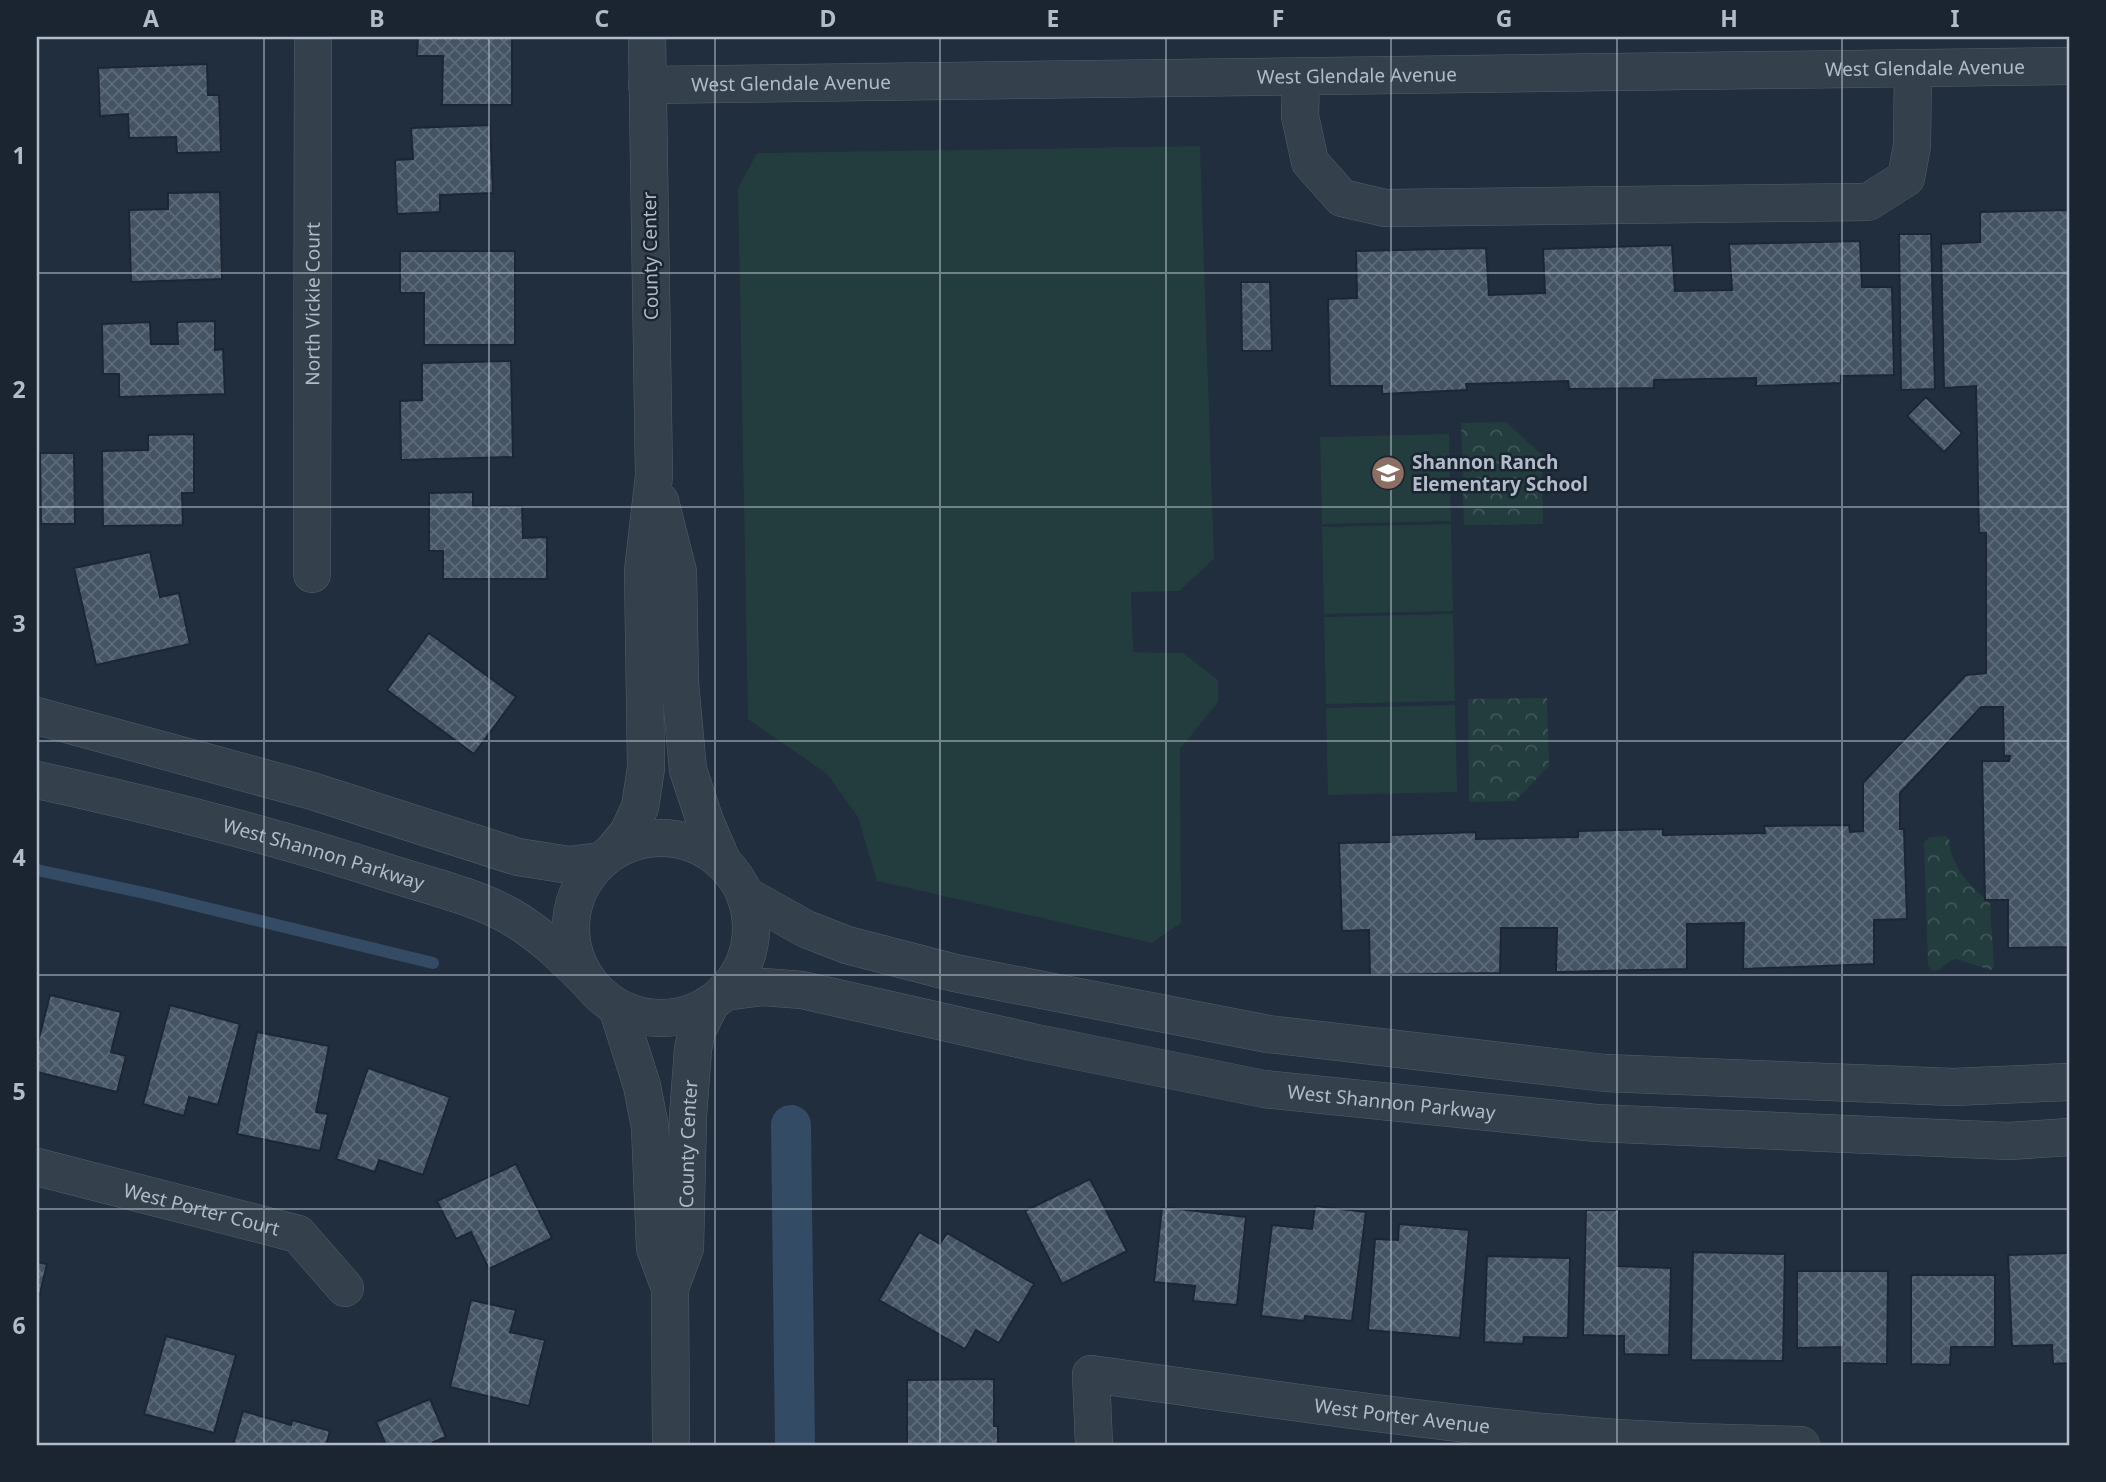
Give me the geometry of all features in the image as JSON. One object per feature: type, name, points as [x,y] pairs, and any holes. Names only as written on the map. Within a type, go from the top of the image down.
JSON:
[{"type":"street","name":"North Vickie Court","points":[[312,574],[313,37]]},
{"type":"street","name":"County Center","points":[[607,856],[635,821],[644,789],[647,740],[643,570],[654,476],[647,37]]},
{"type":"street","name":"West Glendale Avenue","points":[[647,85],[2069,66]]},
{"type":"street","points":[[1301,77],[1300,116],[1310,162],[1342,198],[1352,201],[1385,208],[1868,202],[1906,178],[1912,146],[1913,68]]},
{"type":"street","name":"County Center","points":[[654,476],[678,572],[680,683],[688,770],[723,863]]},
{"type":"street","points":[[37,716],[312,791],[518,857],[562,864],[584,864],[607,856],[637,840],[662,837],[695,844],[723,863],[736,878],[745,895],[750,914],[750,942],[741,969],[718,997],[683,1015],[660,1018],[638,1015],[617,1007],[600,995],[586,979],[572,948],[571,914],[583,881],[607,856]]},
{"type":"street","name":"West Shannon Parkway","points":[[37,780],[302,845],[472,900],[505,913],[526,926],[586,979]]},
{"type":"street","points":[[745,895],[806,929],[847,945],[956,972],[1268,1034],[1605,1073],[1953,1087],[2069,1082]]},
{"type":"street","name":"West Shannon Parkway","points":[[718,997],[763,987],[802,990],[1032,1042],[1265,1089],[1596,1123],[2010,1141],[2069,1137]]},
{"type":"street","name":"County Center","points":[[670,1287],[685,1248],[688,1116],[693,1049],[703,1017],[718,997]]},
{"type":"street","name":"County Center","points":[[617,1007],[642,1086],[650,1127],[655,1248],[670,1287],[671,1445]]},
{"type":"street","name":"West Porter Court","points":[[37,1167],[298,1234],[345,1287]]},
{"type":"street","name":"West Porter Avenue","points":[[1094,1445],[1091,1374],[1399,1417],[1558,1433],[1801,1445]]},
{"type":"green space","points":[[1200,146],[1214,559],[1179,591],[1131,592],[1133,652],[1183,653],[1218,680],[1218,702],[1180,749],[1181,923],[1152,943],[877,881],[858,817],[827,774],[748,719],[738,188],[757,153]]},
{"type":"green space","points":[[1506,422],[1542,455],[1543,524],[1464,525],[1461,423]]},
{"type":"green space","points":[[1449,434],[1451,521],[1322,524],[1320,437]]},
{"type":"green space","points":[[1451,524],[1453,611],[1324,614],[1322,527]]},
{"type":"green space","points":[[1453,614],[1455,701],[1326,704],[1324,617]]},
{"type":"green space","points":[[1547,698],[1549,766],[1515,801],[1469,802],[1468,699]]},
{"type":"green space","points":[[1455,705],[1457,792],[1328,795],[1326,708]]},
{"type":"green space","points":[[1946,836],[1953,858],[1963,875],[1990,903],[1994,966],[1991,970],[1956,959],[1936,971],[1928,966],[1924,842],[1930,837]]},
{"type":"building","points":[[418,37],[512,37],[512,105],[442,105],[443,56],[417,56]]},
{"type":"building","points":[[207,64],[208,95],[219,95],[221,152],[177,153],[176,137],[129,138],[128,114],[100,116],[98,68]]},
{"type":"building","points":[[490,125],[493,193],[440,195],[440,212],[397,214],[395,160],[413,159],[411,128]]},
{"type":"building","points":[[220,192],[222,279],[131,282],[129,210],[168,209],[168,193]]},
{"type":"building","points":[[2069,210],[2069,947],[2008,948],[2008,900],[1985,900],[1982,761],[2009,761],[2010,756],[2004,756],[2003,707],[1981,707],[1900,793],[1907,919],[1874,920],[1874,964],[1743,969],[1744,923],[1687,924],[1687,969],[1556,972],[1557,928],[1501,928],[1500,973],[1370,975],[1369,930],[1342,931],[1339,843],[1391,842],[1391,835],[1476,832],[1476,839],[1578,837],[1578,831],[1663,829],[1663,835],[1765,833],[1764,826],[1849,825],[1850,832],[1863,831],[1863,783],[1966,675],[1986,673],[1986,533],[1979,533],[1976,386],[1944,388],[1941,244],[1980,242],[1980,212]]},
{"type":"building","points":[[1899,234],[1931,234],[1935,389],[1901,390]]},
{"type":"building","points":[[1860,241],[1862,287],[1892,287],[1894,375],[1841,376],[1841,383],[1756,386],[1756,378],[1654,380],[1654,388],[1569,389],[1568,381],[1466,384],[1467,390],[1382,394],[1382,386],[1330,386],[1328,299],[1357,298],[1356,251],[1486,248],[1489,295],[1545,293],[1543,249],[1672,245],[1675,291],[1732,290],[1729,244]]},
{"type":"building","points":[[400,251],[515,251],[515,345],[424,345],[424,293],[400,293]]},
{"type":"building","points":[[1241,282],[1270,282],[1272,351],[1242,351]]},
{"type":"building","points":[[215,321],[215,350],[223,349],[225,394],[119,397],[119,374],[103,374],[102,324],[150,322],[151,344],[178,344],[177,322]]},
{"type":"building","points":[[511,361],[513,457],[401,460],[400,401],[422,400],[422,363]]},
{"type":"building","points":[[1926,397],[1962,433],[1944,452],[1907,416]]},
{"type":"building","points":[[194,434],[194,493],[182,493],[183,525],[103,526],[102,451],[148,450],[148,435]]},
{"type":"building","points":[[40,453],[74,453],[75,524],[41,524]]},
{"type":"building","points":[[473,492],[473,506],[522,506],[523,538],[547,537],[547,579],[443,579],[443,551],[429,551],[429,493]]},
{"type":"building","points":[[150,552],[160,597],[179,593],[190,644],[96,665],[74,568]]},
{"type":"building","points":[[429,633],[516,697],[474,754],[387,690]]},
{"type":"building","points":[[50,995],[121,1012],[111,1052],[126,1056],[117,1092],[37,1072],[37,1046]]},
{"type":"building","points":[[170,1005],[240,1024],[218,1105],[189,1097],[184,1116],[143,1104]]},
{"type":"building","points":[[257,1032],[329,1046],[316,1112],[328,1114],[320,1151],[237,1134]]},
{"type":"building","points":[[368,1068],[450,1097],[423,1175],[379,1160],[375,1172],[336,1159]]},
{"type":"building","points":[[516,1164],[552,1238],[489,1269],[471,1232],[456,1239],[437,1201]]},
{"type":"building","points":[[1090,1179],[1127,1251],[1062,1284],[1025,1211]]},
{"type":"building","points":[[1315,1206],[1366,1212],[1352,1321],[1305,1316],[1304,1321],[1261,1316],[1272,1225],[1312,1229]]},
{"type":"building","points":[[1162,1207],[1246,1217],[1237,1305],[1193,1301],[1195,1286],[1154,1282]]},
{"type":"building","points":[[1586,1210],[1619,1210],[1617,1266],[1671,1268],[1669,1355],[1624,1354],[1624,1336],[1583,1335]]},
{"type":"building","points":[[1399,1224],[1469,1230],[1460,1338],[1368,1330],[1375,1239],[1398,1240]]},
{"type":"building","points":[[919,1232],[940,1244],[947,1233],[1034,1284],[999,1343],[976,1330],[965,1349],[879,1300]]},
{"type":"building","points":[[1693,1252],[1785,1254],[1783,1361],[1691,1360]]},
{"type":"building","points":[[2069,1253],[2069,1363],[2053,1364],[2052,1345],[2012,1346],[2008,1255]]},
{"type":"building","points":[[1487,1256],[1570,1258],[1568,1338],[1524,1337],[1523,1344],[1484,1342]]},
{"type":"building","points":[[37,1262],[47,1264],[37,1306]]},
{"type":"building","points":[[1797,1271],[1888,1271],[1887,1364],[1842,1363],[1842,1347],[1797,1348]]},
{"type":"building","points":[[1911,1275],[1995,1275],[1995,1347],[1951,1347],[1950,1365],[1911,1364]]},
{"type":"building","points":[[471,1300],[516,1310],[510,1332],[545,1340],[529,1406],[450,1387]]},
{"type":"building","points":[[166,1336],[236,1355],[214,1433],[144,1414]]},
{"type":"building","points":[[994,1379],[994,1426],[998,1426],[998,1445],[907,1445],[907,1380]]},
{"type":"building","points":[[430,1399],[446,1437],[433,1442],[434,1445],[386,1445],[376,1422]]},
{"type":"building","points":[[243,1411],[291,1425],[292,1420],[330,1431],[326,1445],[233,1445]]},
{"type":"waterway","points":[[37,870],[149,894],[433,963]]},
{"type":"waterway","points":[[791,1125],[795,1445]]},
{"type":"place","name":"Shannon Ranch Elementary School","points":[[1388,473]]}]
